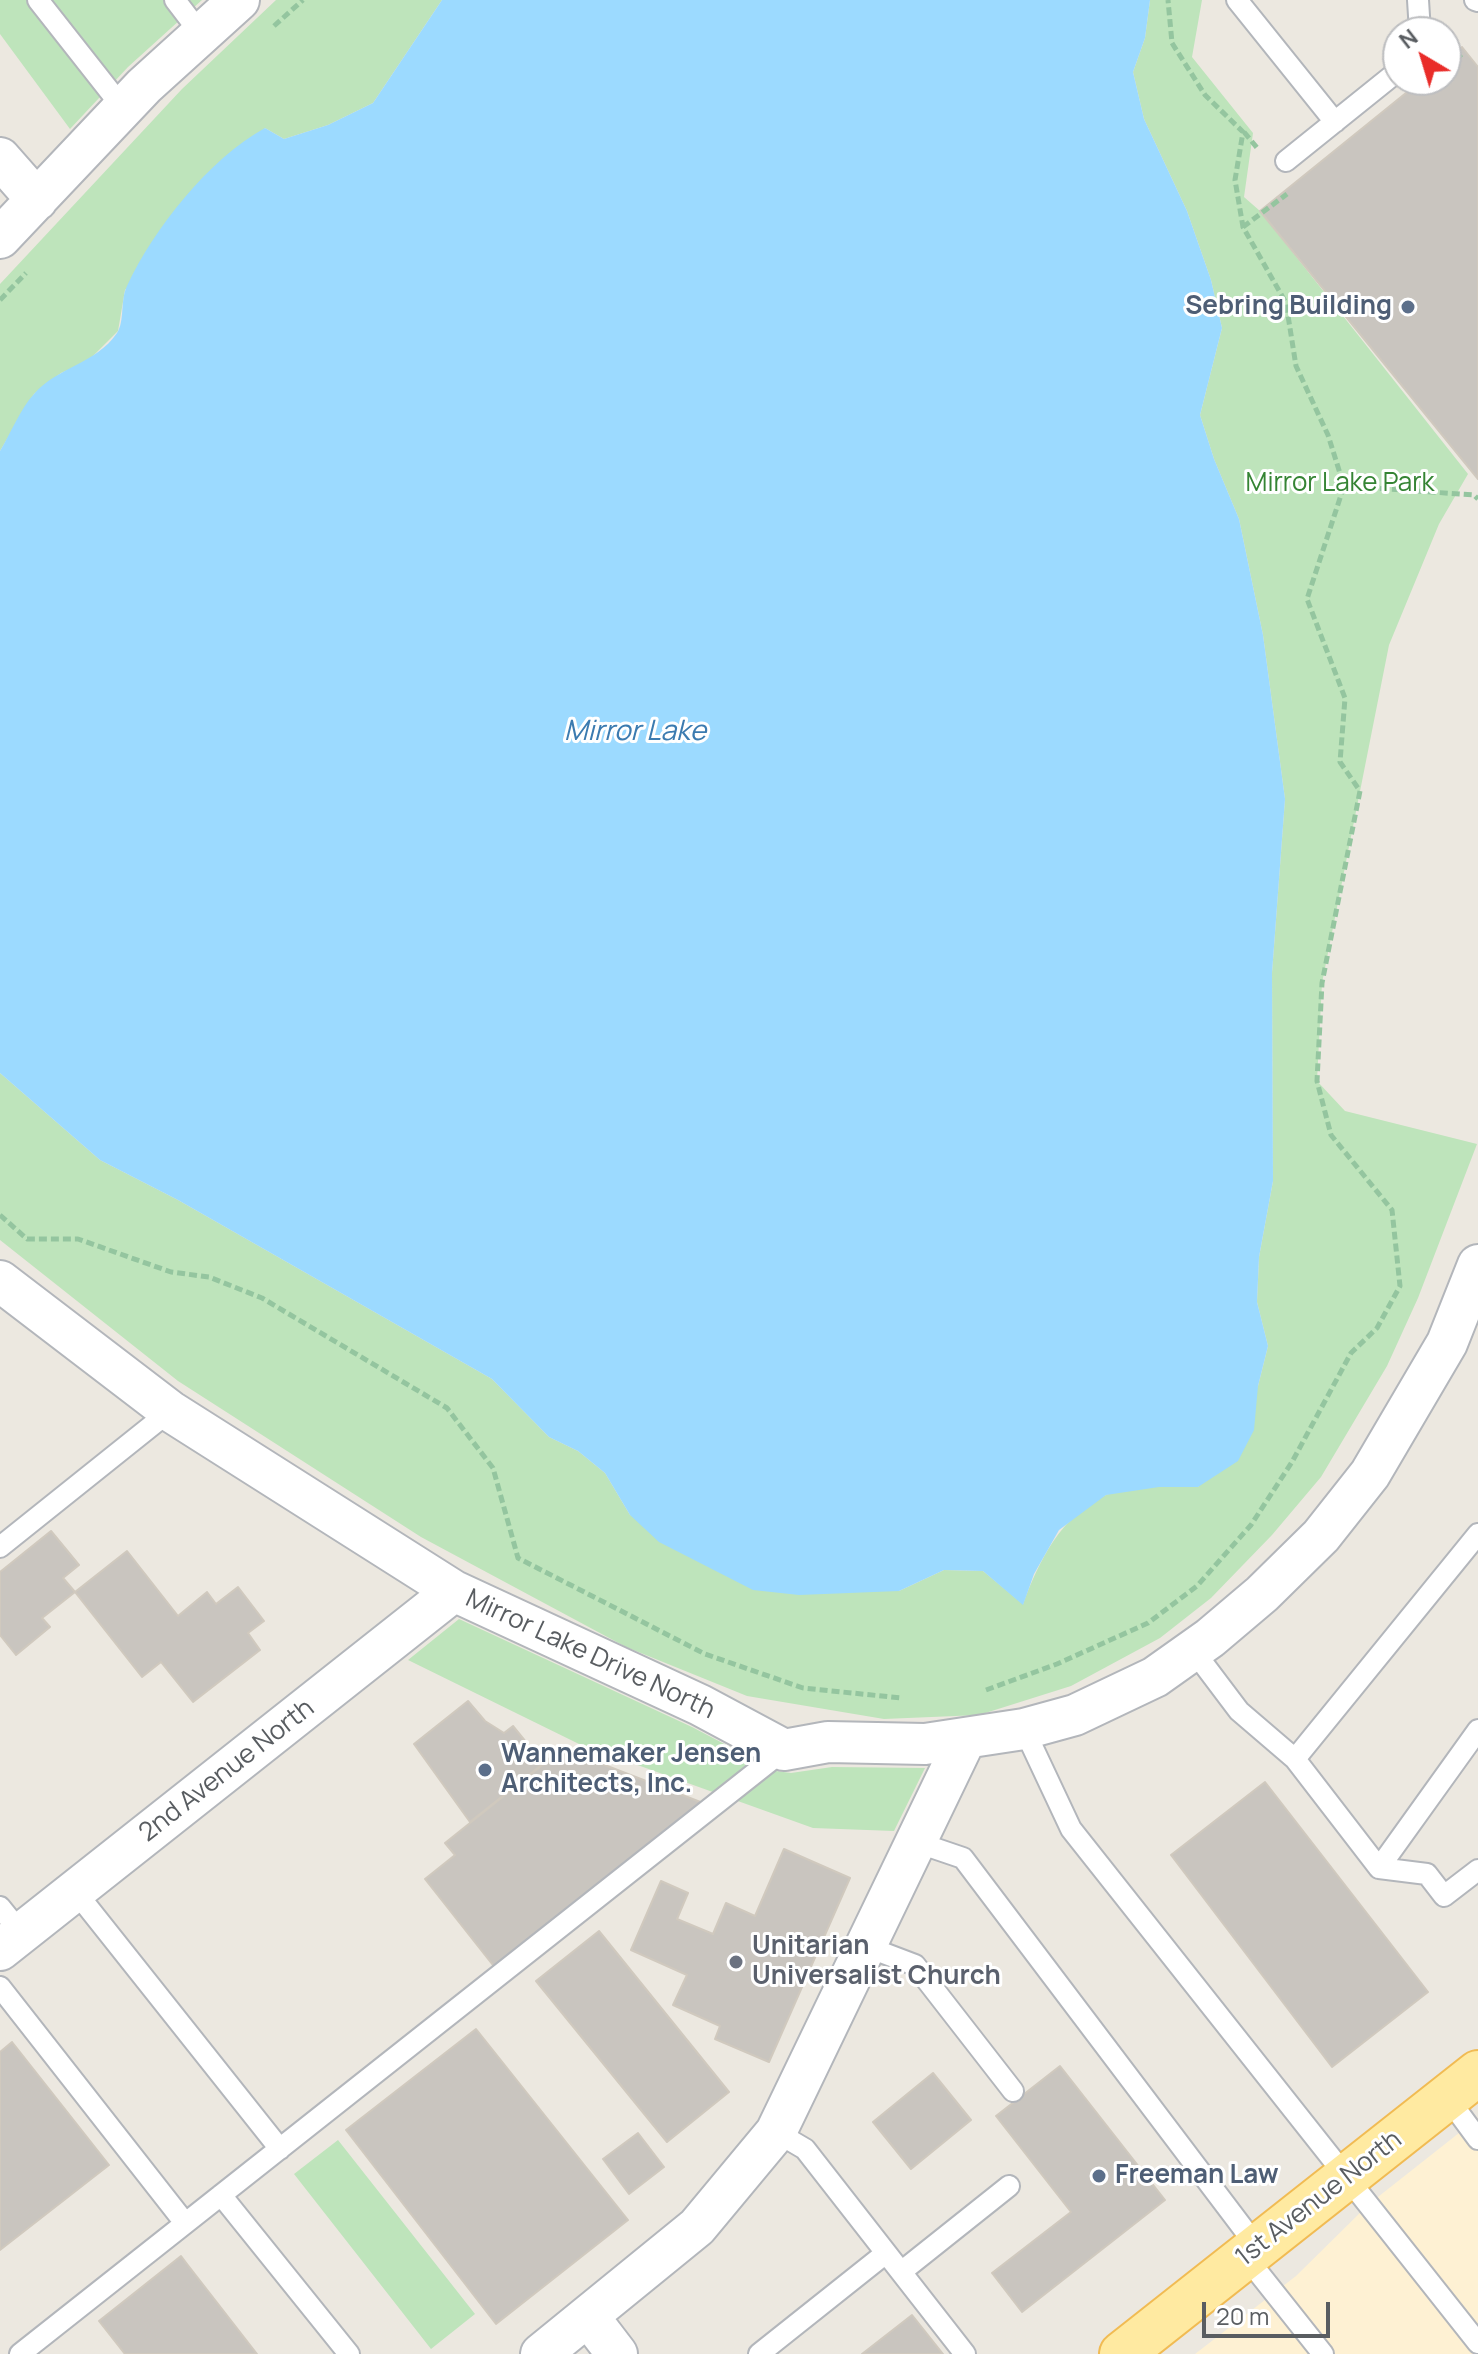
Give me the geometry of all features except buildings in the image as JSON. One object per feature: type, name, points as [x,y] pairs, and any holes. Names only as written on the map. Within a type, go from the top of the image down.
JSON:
[{"type":"main road","name":"1st Avenue North","points":[[1122,2354],[1463,2085]]},
{"type":"street","points":[[0,238],[123,108],[239,0]]},
{"type":"street","points":[[0,158],[37,200]]},
{"type":"street","points":[[784,1750],[828,1742],[884,1746],[965,1740],[1024,1729],[1075,1715],[1118,1697],[1193,1650],[1262,1594],[1321,1536],[1370,1474],[1447,1343],[1478,1265]]},
{"type":"street","name":"Mirror Lake Drive North","points":[[0,1281],[170,1411],[454,1591],[700,1705],[784,1750]]},
{"type":"street","name":"2nd Avenue North","points":[[7,1930],[75,1891],[454,1591]]},
{"type":"street","points":[[541,2354],[697,2227],[776,2132],[965,1740]]},
{"type":"street","points":[[588,2316],[617,2354]]},
{"type":"lane","points":[[38,0],[123,108]]},
{"type":"lane","points":[[175,0],[201,34]]},
{"type":"lane","points":[[1237,0],[1335,122]]},
{"type":"lane","points":[[1286,161],[1382,84]]},
{"type":"lane","points":[[0,1547],[170,1411]]},
{"type":"lane","points":[[1295,1759],[1478,1534]]},
{"type":"lane","points":[[1193,1650],[1239,1711],[1295,1759],[1379,1868],[1427,1874],[1444,1896],[1478,1870]]},
{"type":"lane","points":[[1024,1729],[1071,1829],[1478,2343]]},
{"type":"lane","points":[[1379,1868],[1478,1730]]},
{"type":"lane","points":[[20,2354],[784,1750]]},
{"type":"lane","points":[[916,1842],[963,1858],[1252,2252],[1323,2354]]},
{"type":"lane","points":[[75,1891],[280,2149]]},
{"type":"lane","points":[[865,1946],[915,1965],[1013,2091]]},
{"type":"lane","points":[[0,1987],[185,2223]]},
{"type":"lane","points":[[1463,2085],[1478,2139]]},
{"type":"lane","points":[[776,2132],[805,2149],[965,2354]]},
{"type":"lane","points":[[901,2272],[1009,2186]]},
{"type":"lane","points":[[221,2195],[349,2354]]},
{"type":"lane","points":[[759,2354],[886,2253]]},
{"type":"path","points":[[271,29],[303,0]]},
{"type":"path","points":[[974,1691],[1057,1664],[1148,1623],[1197,1586],[1251,1525],[1292,1462],[1351,1353],[1377,1328],[1400,1286],[1392,1210],[1331,1135],[1317,1081],[1322,983],[1360,791],[1340,762],[1345,698],[1307,599],[1344,486],[1328,435],[1296,366],[1286,303],[1243,227],[1235,180],[1243,132],[1205,95],[1172,43],[1168,0]]},
{"type":"path","points":[[0,300],[30,269]]},
{"type":"path","points":[[1344,486],[1474,495],[1478,499]]},
{"type":"path","points":[[0,1215],[27,1239],[78,1239],[171,1272],[209,1277],[262,1298],[447,1408],[493,1468],[518,1558],[705,1654],[803,1688],[902,1698]]},
{"type":"shaded area","points":[[1478,2118],[1478,2354],[1195,2354],[1296,2276],[1369,2204]]},
{"type":"green space","points":[[0,0],[202,0],[128,67],[70,129],[0,34]]},
{"type":"green space","points":[[276,0],[442,0],[373,103],[328,125],[284,139],[265,128],[125,290],[118,331],[87,362],[61,373],[34,394],[0,451],[0,284],[182,89]]},
{"type":"green space","name":"Mirror Lake Park","points":[[1150,0],[1202,0],[1192,57],[1253,133],[1244,197],[1260,211],[1468,474],[1439,524],[1389,645],[1322,983],[1317,1081],[1345,1111],[1477,1144],[1418,1298],[1387,1366],[1321,1477],[1272,1535],[1211,1598],[1160,1638],[1071,1686],[979,1715],[884,1719],[747,1696],[626,1647],[421,1537],[178,1381],[0,1240],[0,1073],[100,1160],[178,1200],[492,1379],[549,1437],[578,1451],[605,1473],[630,1515],[899,1591],[944,1570],[983,1571],[1023,1604],[1036,1572],[1054,1541],[1076,1514],[1090,1504],[1106,1495],[1126,1490],[1198,1487],[1258,1386],[1268,1346],[1257,1302],[1259,1257],[1273,1181],[1272,973],[1285,799],[1263,635],[1239,519],[1200,415],[1222,328],[1211,280],[1187,211],[1144,119],[1133,72],[1145,38]]},
{"type":"green space","points":[[459,1619],[692,1727],[776,1771],[791,1773],[832,1767],[925,1768],[894,1831],[813,1828],[579,1744],[408,1660]]},
{"type":"green space","points":[[338,2140],[475,2314],[431,2349],[294,2174]]},
{"type":"water","name":"Mirror Lake","points":[[442,0],[1150,0],[1145,38],[1133,72],[1144,119],[1187,211],[1211,280],[1222,328],[1200,415],[1239,519],[1263,635],[1285,799],[1272,973],[1273,1181],[1259,1257],[1257,1302],[1268,1346],[1258,1386],[1254,1430],[1238,1461],[1198,1487],[1159,1487],[1106,1495],[1059,1530],[1034,1574],[1023,1605],[983,1571],[944,1570],[899,1591],[799,1595],[753,1590],[659,1542],[630,1515],[605,1473],[578,1451],[549,1437],[492,1379],[178,1200],[100,1160],[0,1073],[0,451],[34,394],[54,377],[98,352],[117,333],[125,292],[138,264],[168,219],[204,176],[244,141],[265,128],[284,139],[328,125],[373,103]]},
{"type":"place","name":"Sebring Building","points":[[1408,307]]},
{"type":"place","name":"Wannemaker Jensen Architects, Inc.","points":[[485,1770]]},
{"type":"place","name":"Unitarian Universalist Church","points":[[736,1962]]},
{"type":"place","name":"Freeman Law","points":[[1099,2176]]}]
